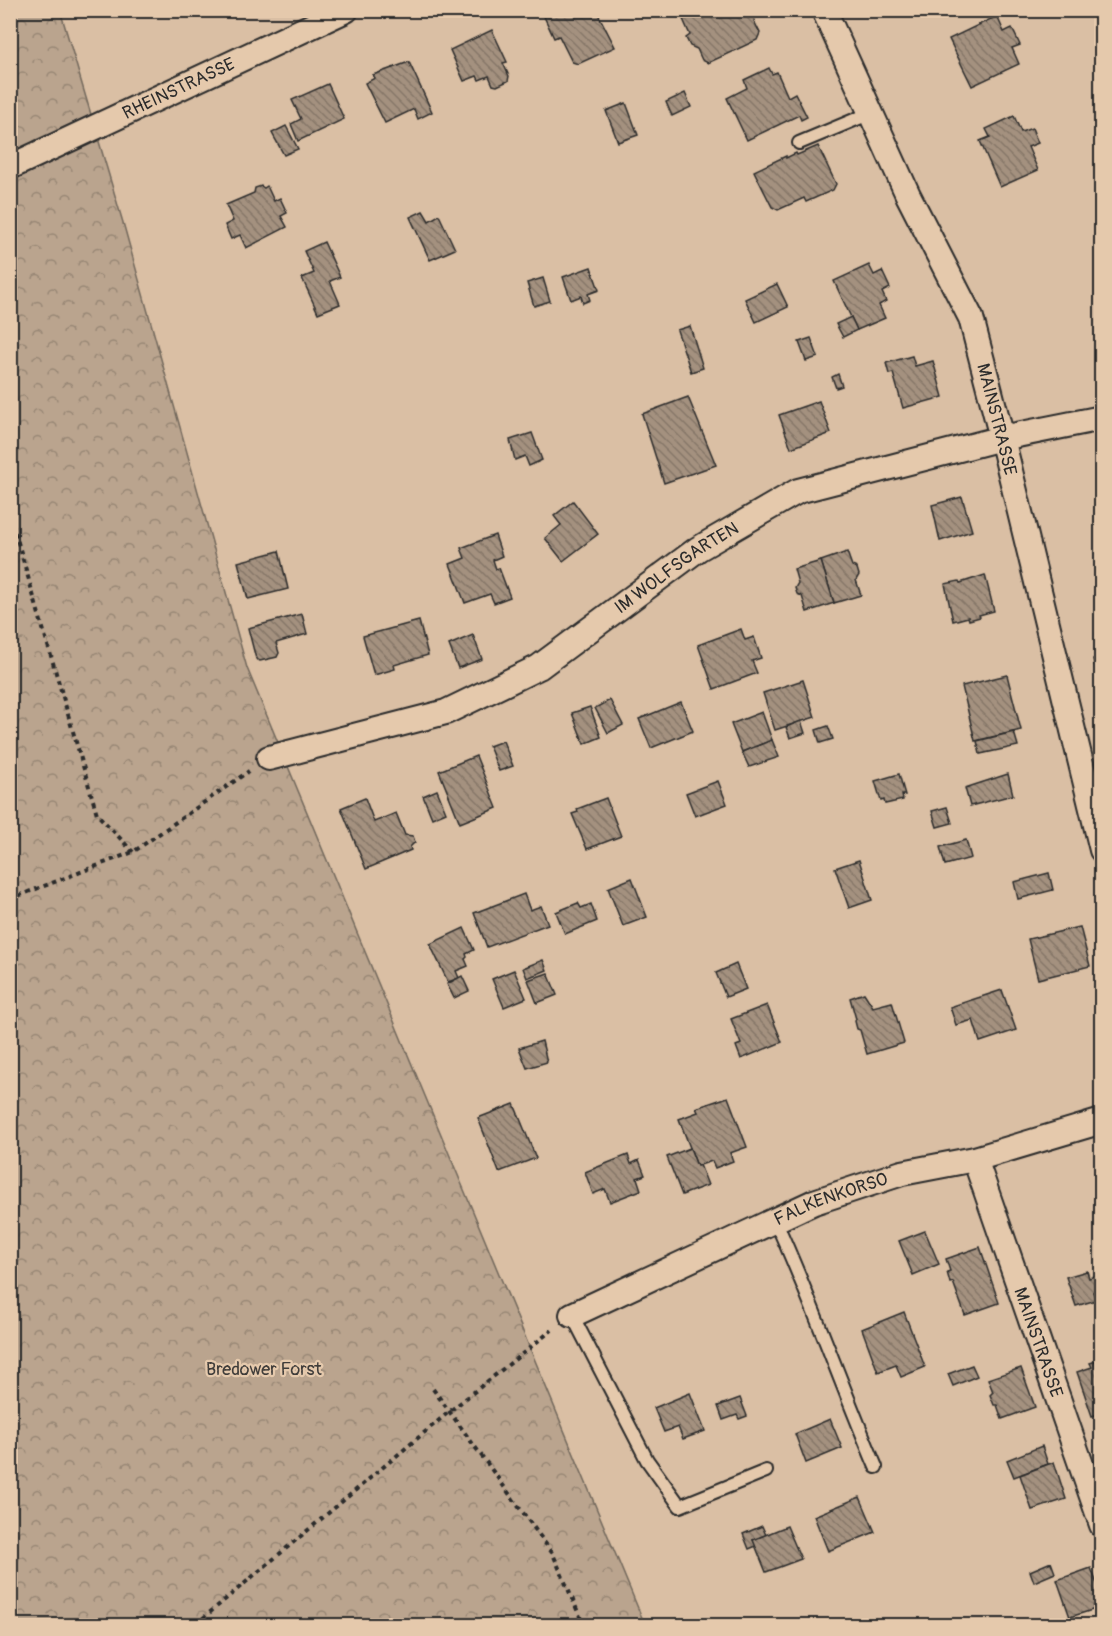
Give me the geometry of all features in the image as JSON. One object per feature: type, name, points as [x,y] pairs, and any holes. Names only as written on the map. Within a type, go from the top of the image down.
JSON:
[{"type":"street","name":"RHEINSTRASSE","points":[[10,167],[346,10]]},
{"type":"street","name":"MAINSTRASSE","points":[[824,10],[908,195],[970,318],[1002,438],[1101,850]]},
{"type":"street","name":"IM WOLFSGARTEN","points":[[269,758],[446,712],[539,667],[698,549],[798,491],[1002,438],[1101,418]]},
{"type":"street","name":"FALKENKORSO","points":[[572,1315],[814,1202],[902,1173],[975,1159],[1101,1121]]},
{"type":"street","name":"MAINSTRASSE","points":[[975,1159],[1101,1525]]},
{"type":"lane","points":[[799,143],[871,113]]},
{"type":"lane","points":[[775,1220],[800,1275],[876,1467]]},
{"type":"lane","points":[[572,1315],[647,1460],[680,1506],[766,1471]]},
{"type":"path","points":[[10,515],[97,814],[133,852]]},
{"type":"path","points":[[10,899],[133,852],[269,758]]},
{"type":"path","points":[[198,1626],[202,1619],[450,1411],[572,1315]]},
{"type":"path","points":[[433,1389],[553,1554],[584,1626]]},
{"type":"green space","name":"Bredower Forst","points":[[60,10],[124,226],[247,668],[645,1625],[11,1626],[10,11]]},
{"type":"building","points":[[541,10],[596,10],[615,47],[578,64],[572,62],[559,36],[554,38]]},
{"type":"building","points":[[700,10],[754,10],[756,15],[754,21],[760,33],[757,40],[708,63],[702,60],[697,49],[690,46],[686,38],[690,35],[683,19]]},
{"type":"building","points":[[997,16],[1004,32],[1012,28],[1020,45],[1012,48],[1019,64],[972,86],[949,39]]},
{"type":"building","points":[[492,30],[507,62],[503,63],[509,76],[508,81],[497,86],[493,85],[489,76],[479,80],[477,76],[464,81],[450,50]]},
{"type":"building","points":[[409,62],[432,112],[418,119],[414,109],[385,123],[365,83],[375,78],[373,75]]},
{"type":"building","points":[[769,68],[772,74],[777,72],[788,97],[795,93],[807,117],[801,120],[799,115],[747,140],[727,98],[747,88],[744,80]]},
{"type":"building","points":[[328,84],[344,119],[298,141],[291,124],[301,119],[292,100]]},
{"type":"building","points":[[685,93],[691,107],[672,116],[666,102]]},
{"type":"building","points":[[626,103],[638,135],[618,142],[606,111]]},
{"type":"building","points":[[1014,116],[1021,132],[1032,128],[1038,143],[1028,147],[1038,170],[1000,187],[980,141],[990,137],[986,129]]},
{"type":"building","points":[[286,126],[298,149],[284,155],[272,133]]},
{"type":"building","points":[[818,146],[836,184],[833,190],[806,202],[804,198],[778,210],[772,207],[754,171],[786,156],[786,158],[796,153],[797,155]]},
{"type":"building","points":[[261,186],[264,188],[267,186],[274,201],[280,198],[287,213],[281,216],[287,227],[246,248],[240,235],[231,239],[225,225],[233,221],[226,205],[254,193],[255,188]]},
{"type":"building","points":[[423,211],[429,221],[439,215],[455,249],[430,260],[410,217]]},
{"type":"building","points":[[324,242],[340,277],[330,281],[340,304],[318,313],[302,278],[314,273],[304,251]]},
{"type":"building","points":[[869,265],[874,275],[882,271],[890,288],[882,292],[886,301],[879,305],[885,318],[857,330],[834,281]]},
{"type":"building","points":[[591,267],[599,290],[588,294],[590,300],[583,303],[581,296],[571,300],[563,277]]},
{"type":"building","points":[[543,278],[550,301],[534,306],[527,283]]},
{"type":"building","points":[[777,284],[788,307],[756,322],[745,299]]},
{"type":"building","points":[[851,317],[857,330],[843,337],[836,324]]},
{"type":"building","points":[[690,326],[703,368],[691,372],[677,330]]},
{"type":"building","points":[[811,338],[818,357],[806,361],[799,342]]},
{"type":"building","points":[[912,356],[915,366],[933,361],[943,397],[903,408],[893,373],[889,374],[886,363]]},
{"type":"building","points":[[838,374],[842,386],[836,388],[832,377]]},
{"type":"building","points":[[688,397],[716,465],[664,483],[642,414]]},
{"type":"building","points":[[819,401],[831,433],[791,448],[779,415]]},
{"type":"building","points":[[532,433],[542,460],[529,466],[525,456],[515,460],[510,440]]},
{"type":"building","points":[[962,497],[972,531],[940,541],[932,505]]},
{"type":"building","points":[[573,501],[598,534],[563,561],[545,538],[561,525],[554,516]]},
{"type":"building","points":[[495,535],[502,556],[493,560],[496,569],[499,568],[510,597],[494,603],[490,594],[465,603],[450,564],[465,558],[461,548]]},
{"type":"building","points":[[279,551],[288,589],[248,599],[238,562]]},
{"type":"building","points":[[847,552],[852,566],[857,568],[859,575],[856,580],[861,595],[834,603],[821,561]]},
{"type":"building","points":[[821,561],[834,603],[807,612],[802,596],[797,594],[795,588],[798,583],[794,569]]},
{"type":"building","points":[[985,575],[994,611],[969,620],[968,617],[953,621],[945,584],[959,581],[960,583]]},
{"type":"building","points":[[302,614],[307,634],[276,643],[279,653],[277,657],[260,661],[256,659],[248,628]]},
{"type":"building","points":[[419,621],[428,655],[394,665],[395,669],[374,675],[363,636]]},
{"type":"building","points":[[741,629],[745,640],[754,637],[761,658],[752,661],[757,673],[714,689],[698,645]]},
{"type":"building","points":[[1102,632],[1102,683],[1099,684],[1093,659],[1101,657],[1096,633]]},
{"type":"building","points":[[473,635],[482,659],[458,668],[449,645]]},
{"type":"building","points":[[1007,675],[1021,730],[975,741],[962,686]]},
{"type":"building","points":[[803,680],[815,717],[775,730],[763,693]]},
{"type":"building","points":[[610,700],[623,725],[608,733],[595,708]]},
{"type":"building","points":[[681,702],[693,731],[651,748],[639,719]]},
{"type":"building","points":[[590,707],[601,737],[584,744],[572,713]]},
{"type":"building","points":[[762,712],[772,740],[742,752],[731,724]]},
{"type":"building","points":[[801,721],[805,733],[790,738],[786,727]]},
{"type":"building","points":[[828,726],[833,739],[820,743],[816,730]]},
{"type":"building","points":[[1014,732],[1018,746],[980,754],[977,741]]},
{"type":"building","points":[[772,740],[779,757],[749,767],[742,752]]},
{"type":"building","points":[[503,741],[513,766],[499,771],[489,746]]},
{"type":"building","points":[[476,756],[497,808],[460,823],[439,771]]},
{"type":"building","points":[[899,774],[905,795],[902,795],[903,800],[885,804],[884,800],[881,801],[875,781]]},
{"type":"building","points":[[1008,774],[1013,795],[970,806],[965,788]]},
{"type":"building","points":[[718,781],[727,804],[695,816],[686,793]]},
{"type":"building","points":[[437,790],[446,812],[432,818],[423,796]]},
{"type":"building","points":[[365,798],[374,822],[396,813],[405,835],[413,836],[415,842],[410,847],[411,850],[366,869],[341,808]]},
{"type":"building","points":[[606,798],[621,836],[587,849],[572,814],[578,812],[577,809]]},
{"type":"building","points":[[947,807],[952,823],[937,827],[932,811]]},
{"type":"building","points":[[966,840],[971,858],[945,865],[940,847]]},
{"type":"building","points":[[859,860],[872,900],[849,908],[835,868]]},
{"type":"building","points":[[1049,873],[1053,890],[1018,899],[1014,882]]},
{"type":"building","points":[[632,878],[647,917],[623,926],[608,888]]},
{"type":"building","points":[[524,894],[530,910],[541,906],[548,924],[487,947],[474,913]]},
{"type":"building","points":[[578,903],[581,908],[591,904],[597,921],[565,934],[556,912]]},
{"type":"building","points":[[1080,927],[1090,966],[1038,979],[1028,939]]},
{"type":"building","points":[[464,928],[474,950],[466,954],[465,959],[468,966],[456,971],[459,978],[448,982],[430,944]]},
{"type":"building","points":[[543,960],[547,970],[527,978],[523,968]]},
{"type":"building","points":[[736,964],[746,989],[726,997],[716,973]]},
{"type":"building","points":[[514,970],[526,998],[504,1007],[492,979]]},
{"type":"building","points":[[548,973],[557,995],[537,1003],[528,980]]},
{"type":"building","points":[[462,976],[469,991],[454,998],[447,984]]},
{"type":"building","points":[[1002,990],[1016,1030],[980,1042],[973,1020],[956,1025],[950,1007]]},
{"type":"building","points":[[864,993],[873,1007],[892,1002],[904,1043],[867,1054],[860,1030],[857,1029],[850,998]]},
{"type":"building","points":[[767,1005],[782,1042],[741,1059],[736,1046],[741,1044],[731,1019]]},
{"type":"building","points":[[542,1041],[547,1062],[527,1068],[519,1048]]},
{"type":"building","points":[[728,1097],[747,1147],[730,1153],[733,1161],[715,1168],[712,1161],[697,1166],[679,1119],[698,1112],[696,1108]]},
{"type":"building","points":[[514,1104],[536,1158],[499,1172],[478,1118]]},
{"type":"building","points":[[690,1148],[708,1185],[682,1195],[667,1157]]},
{"type":"building","points":[[628,1155],[631,1164],[639,1160],[645,1175],[637,1178],[641,1190],[610,1202],[605,1189],[593,1194],[585,1172]]},
{"type":"building","points":[[925,1231],[939,1264],[913,1275],[899,1241]]},
{"type":"building","points":[[980,1247],[999,1303],[965,1315],[953,1282],[950,1283],[947,1272],[950,1271],[946,1259]]},
{"type":"building","points":[[1087,1271],[1089,1278],[1098,1275],[1102,1289],[1093,1292],[1096,1300],[1076,1306],[1066,1277]]},
{"type":"building","points":[[904,1312],[925,1367],[901,1377],[896,1365],[878,1372],[862,1329]]},
{"type":"building","points":[[1102,1359],[1102,1413],[1092,1416],[1077,1372],[1092,1367],[1090,1363]]},
{"type":"building","points":[[972,1365],[977,1376],[953,1386],[948,1374]]},
{"type":"building","points":[[1021,1368],[1035,1407],[1002,1419],[990,1395],[993,1392],[988,1379]]},
{"type":"building","points":[[690,1393],[705,1431],[683,1439],[678,1427],[664,1432],[654,1408]]},
{"type":"building","points":[[740,1398],[747,1416],[739,1419],[737,1415],[723,1420],[718,1406]]},
{"type":"building","points":[[830,1419],[842,1448],[806,1463],[795,1434]]},
{"type":"building","points":[[1042,1446],[1048,1464],[1014,1477],[1007,1460]]},
{"type":"building","points":[[1054,1462],[1066,1499],[1032,1510],[1020,1475]]},
{"type":"building","points":[[860,1497],[875,1532],[828,1551],[814,1516]]},
{"type":"building","points":[[762,1526],[766,1535],[753,1540],[756,1546],[749,1549],[743,1534]]},
{"type":"building","points":[[787,1526],[801,1559],[766,1572],[753,1540]]},
{"type":"building","points":[[1051,1562],[1055,1573],[1034,1582],[1030,1571]]},
{"type":"building","points":[[1091,1568],[1102,1597],[1102,1607],[1070,1617],[1057,1580]]}]
